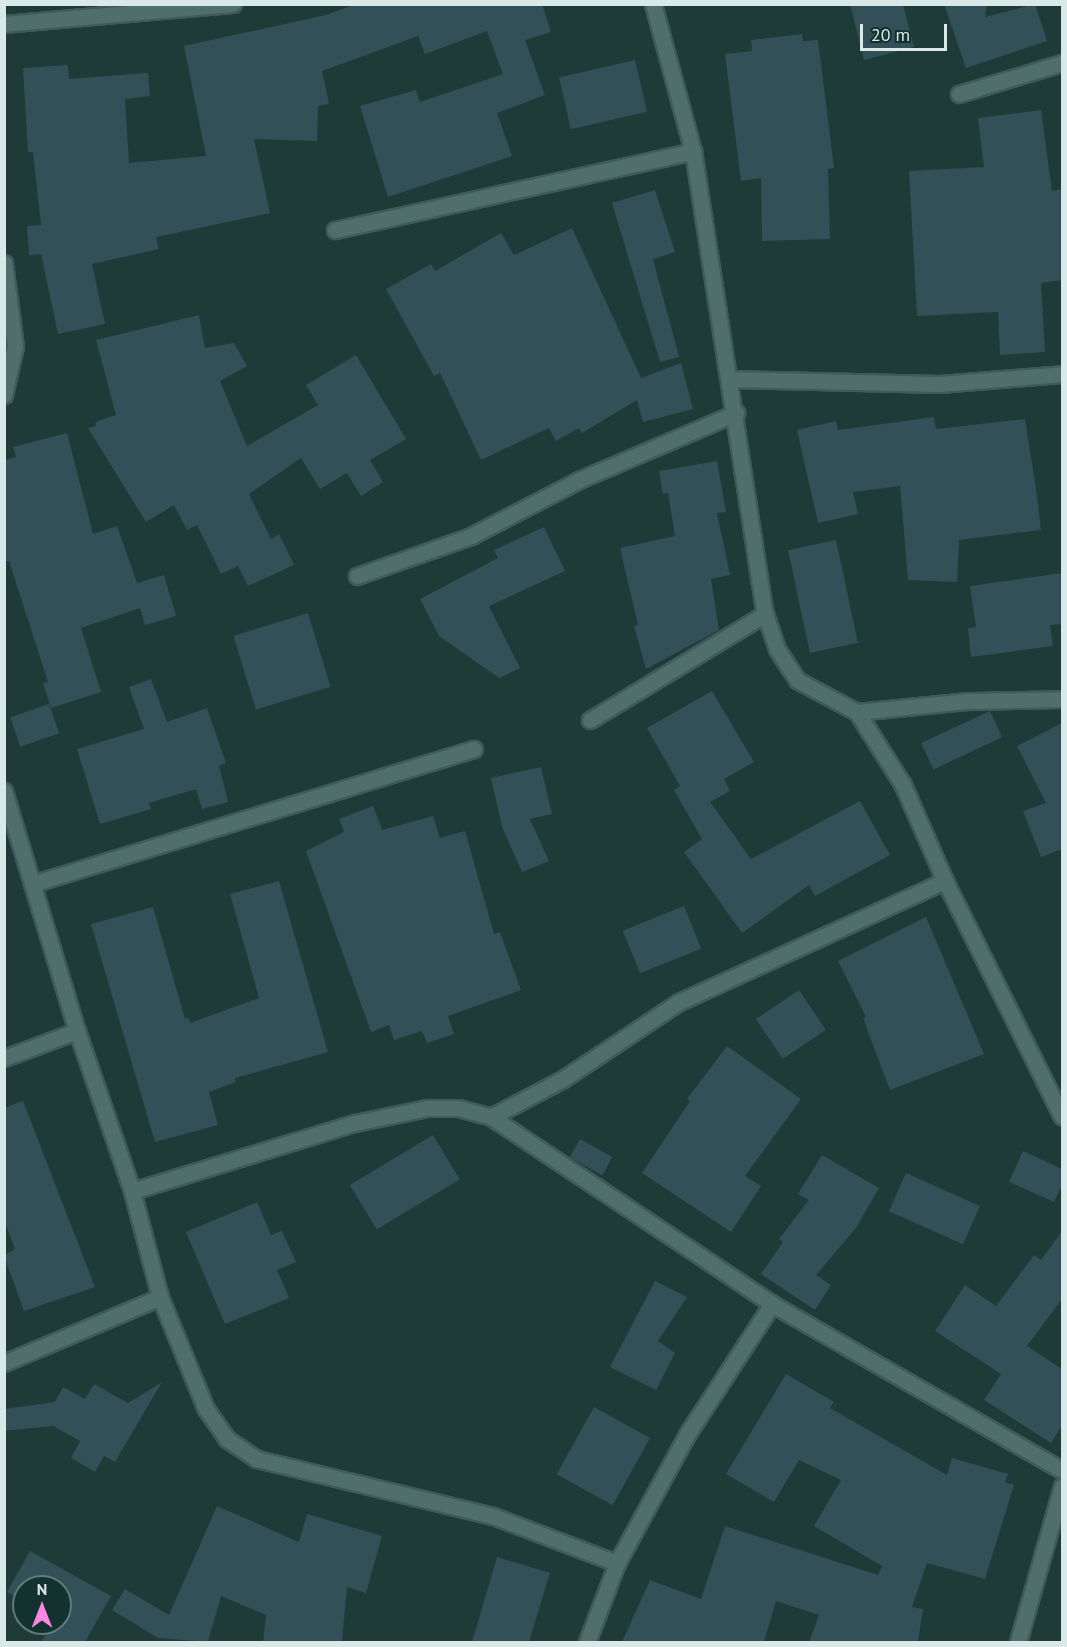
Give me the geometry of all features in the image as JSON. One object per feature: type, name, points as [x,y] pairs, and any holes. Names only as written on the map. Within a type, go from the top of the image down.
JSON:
[{"type":"street","points":[[4,24],[233,4]]},
{"type":"street","points":[[653,4],[693,151],[731,379],[765,614],[777,649],[796,680],[857,712],[903,785],[945,881],[1062,1118]]},
{"type":"street","points":[[959,94],[1062,63]]},
{"type":"street","points":[[335,230],[693,151]]},
{"type":"street","points":[[4,263],[15,346],[4,395]]},
{"type":"street","points":[[731,379],[939,384],[1062,374]]},
{"type":"street","points":[[357,576],[471,536],[579,480],[736,413]]},
{"type":"street","points":[[590,720],[765,614]]},
{"type":"street","points":[[857,712],[969,701],[1062,699]]},
{"type":"street","points":[[32,884],[474,749]]},
{"type":"street","points":[[4,791],[77,1031],[132,1191],[160,1297],[206,1409],[227,1439],[257,1459],[493,1516],[617,1563]]},
{"type":"street","points":[[491,1117],[563,1080],[679,1002],[945,881]]},
{"type":"street","points":[[4,1058],[77,1031]]},
{"type":"street","points":[[132,1191],[355,1123],[427,1108],[458,1108],[491,1117],[772,1304],[1062,1470]]},
{"type":"street","points":[[4,1363],[160,1297]]},
{"type":"street","points":[[587,1642],[617,1563],[688,1433],[772,1304]]},
{"type":"street","points":[[1018,1642],[1062,1486]]},
{"type":"building","points":[[356,4],[542,4],[551,32],[525,40],[545,95],[497,113],[512,156],[388,197],[360,106],[416,90],[420,102],[503,74],[487,31],[425,54],[418,36],[322,71],[329,104],[318,106],[317,141],[254,139],[270,213],[156,237],[159,249],[92,264],[105,324],[58,334],[41,254],[29,255],[27,226],[41,225],[33,152],[28,152],[23,68],[68,65],[69,79],[148,73],[150,96],[125,99],[129,163],[206,156],[184,46],[326,15]]},
{"type":"building","points":[[850,4],[903,4],[914,47],[864,60]]},
{"type":"building","points":[[944,4],[987,4],[985,17],[1035,4],[1047,41],[966,68]]},
{"type":"building","points":[[802,34],[803,41],[818,40],[834,168],[828,169],[830,239],[762,241],[761,178],[741,181],[725,54],[752,51],[751,40]]},
{"type":"building","points":[[635,60],[647,112],[571,129],[559,78]]},
{"type":"building","points":[[1041,110],[1052,191],[1062,189],[1062,280],[1041,283],[1045,352],[1000,355],[998,312],[917,316],[909,171],[984,167],[978,118]]},
{"type":"building","points":[[655,190],[675,252],[653,259],[679,357],[660,362],[612,203]]},
{"type":"building","points":[[572,228],[641,378],[681,363],[693,409],[643,422],[637,400],[582,433],[579,428],[556,441],[549,428],[481,460],[440,373],[434,376],[386,289],[431,264],[435,271],[501,233],[514,255]]},
{"type":"building","points":[[199,315],[205,348],[234,343],[247,366],[220,381],[247,446],[318,405],[306,385],[356,355],[406,439],[370,460],[383,482],[361,496],[347,473],[320,489],[301,458],[249,494],[271,539],[279,534],[294,565],[248,586],[238,566],[221,574],[197,525],[187,530],[174,505],[146,522],[88,428],[96,426],[95,422],[116,415],[96,340]]},
{"type":"building","points":[[934,417],[936,429],[1025,419],[1036,489],[1041,530],[959,540],[957,582],[908,580],[900,486],[853,492],[858,514],[818,523],[797,430],[836,421],[838,430]]},
{"type":"building","points":[[67,433],[93,534],[117,526],[137,583],[164,575],[176,616],[145,625],[140,608],[81,628],[101,692],[51,708],[43,683],[48,682],[9,561],[4,562],[4,460],[16,457],[13,447]]},
{"type":"building","points":[[717,461],[726,512],[717,513],[730,575],[711,579],[719,630],[646,669],[634,626],[638,625],[620,548],[675,536],[668,493],[663,494],[659,471]]},
{"type":"building","points":[[544,527],[565,571],[489,606],[520,668],[499,678],[439,636],[420,599],[498,558],[494,550]]},
{"type":"building","points":[[836,540],[858,643],[810,653],[788,550]]},
{"type":"building","points":[[1062,573],[1062,624],[1050,625],[1053,646],[971,657],[968,628],[976,627],[970,586]]},
{"type":"building","points":[[308,613],[331,687],[256,709],[233,636]]},
{"type":"building","points":[[151,679],[167,722],[207,708],[226,763],[219,766],[228,802],[202,809],[196,789],[149,803],[151,809],[100,824],[77,749],[144,729],[129,687]]},
{"type":"building","points":[[712,691],[754,762],[724,779],[730,791],[710,802],[751,859],[860,801],[890,855],[815,896],[809,885],[742,933],[684,852],[702,839],[674,790],[680,786],[647,728]]},
{"type":"building","points":[[49,704],[59,733],[20,747],[10,717]]},
{"type":"building","points":[[990,711],[1002,737],[933,769],[921,743]]},
{"type":"building","points":[[1062,723],[1062,849],[1041,857],[1023,811],[1046,803],[1017,746]]},
{"type":"building","points":[[541,767],[552,814],[530,819],[549,861],[522,872],[502,827],[491,778]]},
{"type":"building","points":[[373,806],[382,830],[433,816],[440,838],[465,831],[494,934],[500,932],[521,990],[448,1016],[454,1034],[427,1043],[422,1031],[394,1040],[389,1025],[371,1032],[306,851],[344,832],[339,819]]},
{"type":"building","points":[[279,881],[328,1052],[235,1078],[236,1082],[209,1092],[218,1125],[155,1142],[91,924],[153,907],[185,1019],[189,1018],[190,1023],[259,998],[230,894]]},
{"type":"building","points":[[684,906],[701,949],[640,973],[623,931]]},
{"type":"building","points":[[926,917],[984,1054],[890,1090],[863,1018],[866,1017],[838,961]]},
{"type":"building","points":[[799,990],[826,1030],[783,1059],[756,1019]]},
{"type":"building","points":[[727,1046],[801,1099],[745,1176],[761,1186],[731,1232],[642,1173],[690,1101],[687,1099]]},
{"type":"building","points":[[23,1101],[95,1287],[24,1311],[4,1256],[15,1249],[4,1220],[4,1108]]},
{"type":"building","points":[[433,1135],[460,1180],[377,1230],[350,1185]]},
{"type":"building","points":[[580,1139],[612,1157],[602,1175],[570,1157]]},
{"type":"building","points":[[1023,1151],[1062,1169],[1062,1185],[1054,1202],[1009,1182]]},
{"type":"building","points":[[822,1155],[879,1188],[856,1228],[816,1275],[831,1285],[815,1310],[761,1274],[783,1242],[779,1239],[809,1200],[798,1194]]},
{"type":"building","points":[[906,1173],[980,1206],[963,1244],[889,1211]]},
{"type":"building","points":[[257,1202],[271,1235],[282,1231],[296,1262],[277,1270],[289,1298],[225,1324],[186,1232]]},
{"type":"building","points":[[1062,1231],[1062,1299],[1027,1346],[1062,1369],[1062,1425],[1051,1443],[984,1400],[1001,1374],[935,1331],[965,1285],[996,1306],[1034,1255],[1041,1260]]},
{"type":"building","points":[[655,1281],[687,1297],[658,1341],[675,1353],[656,1390],[610,1367]]},
{"type":"building","points":[[786,1374],[834,1402],[830,1408],[947,1475],[952,1458],[1008,1474],[1005,1482],[1014,1485],[985,1579],[927,1563],[912,1607],[923,1609],[918,1642],[809,1642],[819,1615],[776,1601],[764,1642],[622,1642],[650,1580],[701,1599],[725,1526],[878,1575],[882,1566],[814,1526],[841,1480],[799,1460],[774,1502],[726,1474]]},
{"type":"building","points":[[162,1382],[115,1462],[104,1456],[95,1472],[71,1458],[80,1441],[53,1426],[4,1431],[4,1409],[55,1402],[63,1387],[85,1399],[94,1384],[128,1403]]},
{"type":"building","points":[[594,1407],[650,1438],[613,1505],[557,1474]]},
{"type":"building","points":[[217,1506],[299,1542],[307,1514],[382,1536],[366,1593],[347,1587],[342,1642],[263,1642],[266,1615],[221,1596],[208,1642],[158,1638],[112,1610],[125,1589],[169,1615]]},
{"type":"building","points":[[30,1551],[111,1596],[85,1642],[41,1642],[45,1635],[72,1635],[72,1575],[17,1575]]},
{"type":"building","points":[[497,1557],[550,1573],[529,1642],[472,1642]]},
{"type":"building","points":[[12,1583],[12,1595],[7,1592]]}]
